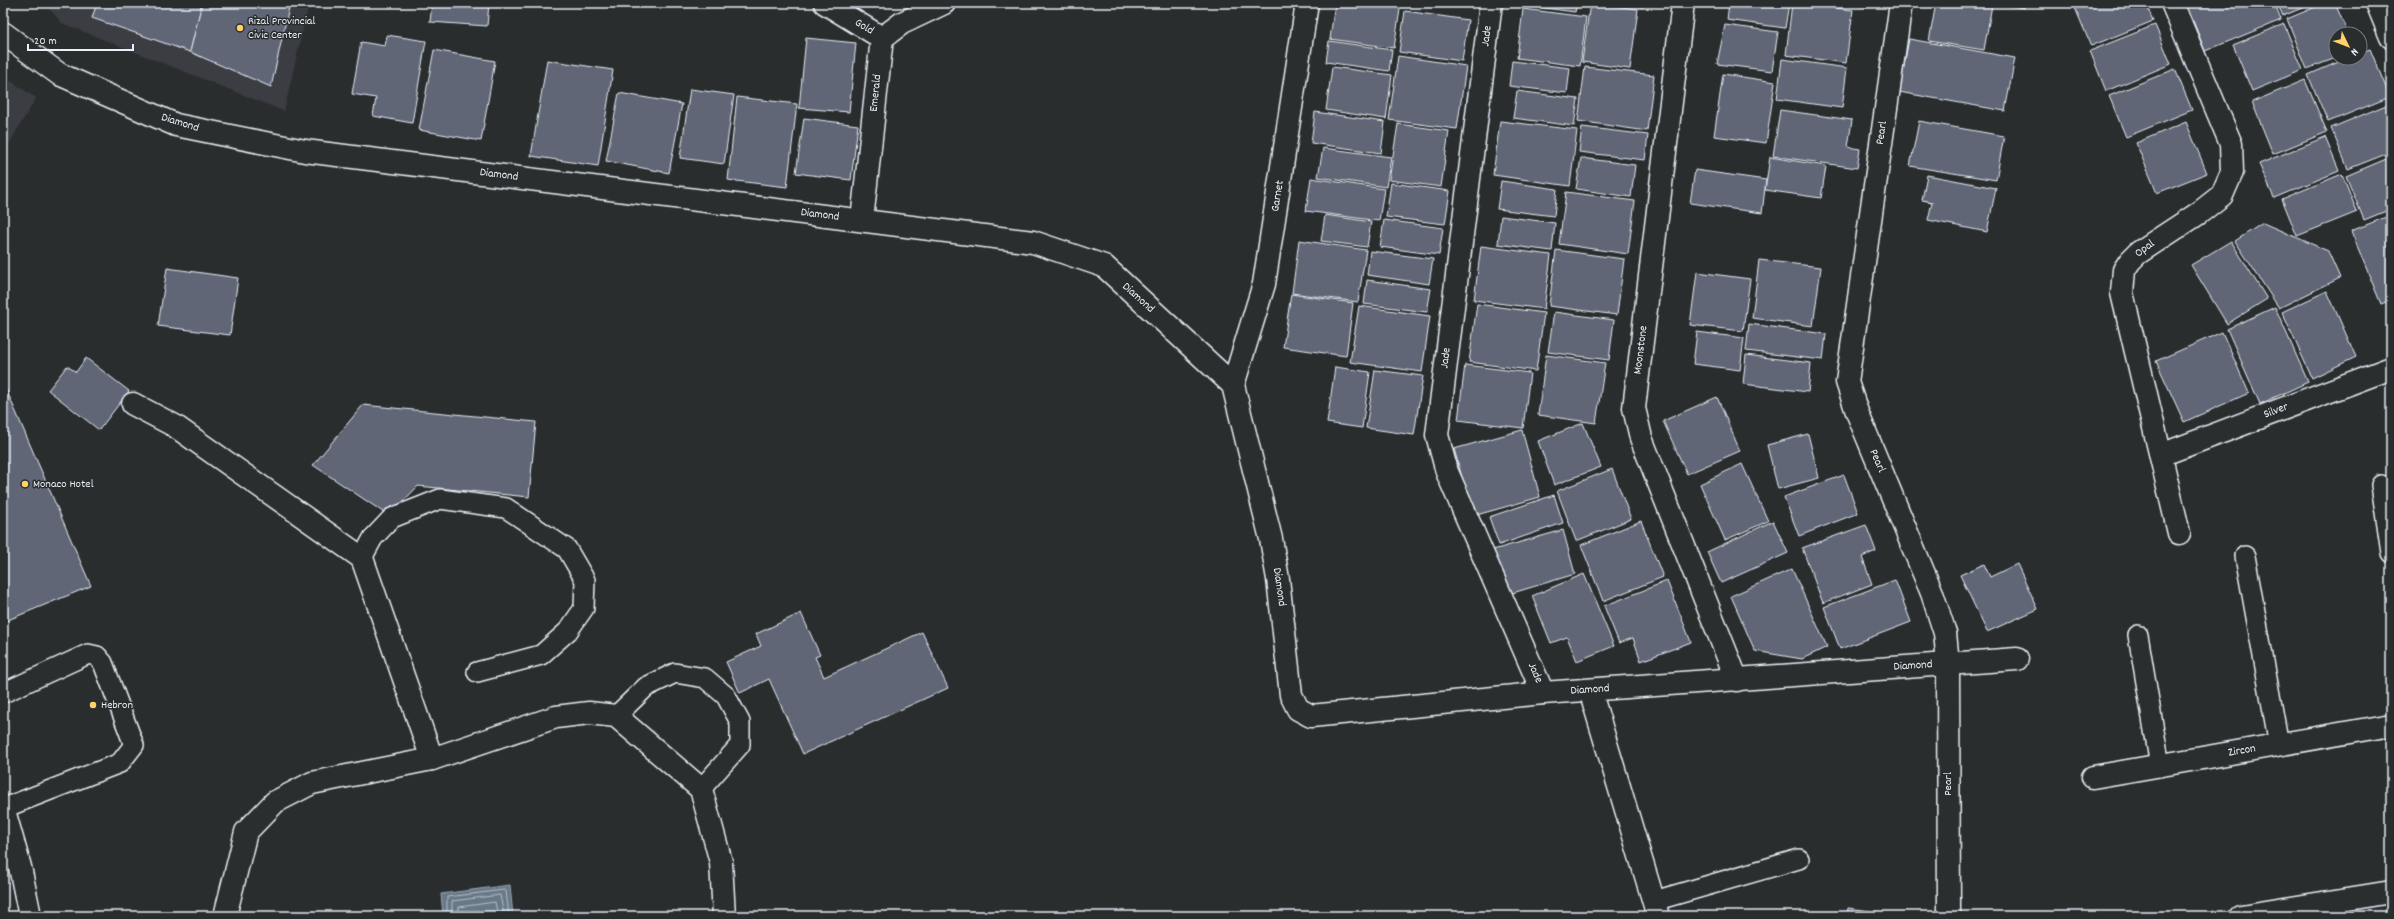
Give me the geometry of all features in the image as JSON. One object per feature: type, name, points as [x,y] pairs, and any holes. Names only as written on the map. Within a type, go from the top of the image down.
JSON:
[{"type":"street","name":"Gold","points":[[825,3],[882,38]]},
{"type":"street","points":[[882,38],[902,23],[944,3]]},
{"type":"street","name":"Garnet","points":[[1233,385],[1264,284],[1307,3]]},
{"type":"street","name":"Jade","points":[[1491,3],[1437,435],[1447,472],[1543,693]]},
{"type":"street","name":"Moonstone","points":[[1683,3],[1634,408],[1641,438],[1737,680]]},
{"type":"street","name":"Pearl","points":[[1901,3],[1847,382],[1857,412],[1932,593],[1945,633],[1948,663],[1948,916]]},
{"type":"street","name":"Opal","points":[[2172,3],[2231,144],[2232,172],[2222,195],[2199,213],[2138,253],[2124,270],[2122,293],[2179,533]]},
{"type":"street","points":[[2377,3],[2391,37]]},
{"type":"street","name":"Diamond","points":[[3,33],[59,74],[176,125],[305,151],[1033,242],[1104,266],[1233,385],[1271,539],[1278,579],[1291,696],[1298,710],[1311,716],[1543,693],[2017,659]]},
{"type":"street","name":"Emerald","points":[[862,220],[882,38]]},
{"type":"street","name":"Silver","points":[[2161,455],[2391,368]]},
{"type":"street","points":[[133,404],[175,426],[362,558],[432,758]]},
{"type":"street","points":[[1590,690],[1656,908]]},
{"type":"street","points":[[225,916],[246,832],[275,802],[312,783],[432,758],[556,718],[589,713],[616,716],[701,789],[721,862],[724,916]]},
{"type":"street","name":"Zircon","points":[[2093,777],[2391,725]]},
{"type":"street","points":[[3,807],[20,867],[30,916]]},
{"type":"street","points":[[2241,916],[2391,892]]},
{"type":"lane","points":[[2381,485],[2391,553]]},
{"type":"lane","points":[[362,558],[373,538],[392,518],[440,499],[506,508],[567,549],[586,580],[584,608],[568,631],[541,655],[478,672]]},
{"type":"lane","points":[[2246,556],[2279,745]]},
{"type":"lane","points":[[2138,635],[2160,766]]},
{"type":"lane","points":[[3,693],[88,654],[97,656],[103,663],[134,745],[120,763],[3,807]]},
{"type":"lane","points":[[616,716],[646,687],[675,673],[706,678],[726,696],[740,722],[740,745],[701,789]]},
{"type":"lane","points":[[1656,908],[1798,859]]},
{"type":"shaded area","points":[[44,3],[309,3],[284,111],[62,23]]},
{"type":"shaded area","points":[[3,76],[36,98],[3,154]]},
{"type":"water","points":[[510,885],[513,916],[443,916],[441,894]]},
{"type":"building","points":[[97,3],[202,3],[190,52],[92,18]]},
{"type":"building","name":"Rizal Provincial Civic Center","points":[[202,3],[290,3],[271,87],[190,52]]},
{"type":"building","points":[[432,3],[489,3],[487,26],[430,22]]},
{"type":"building","points":[[1335,3],[1401,3],[1394,48],[1330,39]]},
{"type":"building","points":[[1507,3],[1577,3],[1575,12]]},
{"type":"building","points":[[1590,3],[1638,9],[1630,69],[1582,62]]},
{"type":"building","points":[[1612,3],[1644,3],[1643,7]]},
{"type":"building","points":[[1729,3],[1789,3],[1785,28],[1727,20]]},
{"type":"building","points":[[1792,3],[1853,10],[1846,63],[1786,55]]},
{"type":"building","points":[[1838,3],[1869,3],[1869,7]]},
{"type":"building","points":[[1936,3],[1979,3],[1992,5],[1984,50],[1929,41]]},
{"type":"building","points":[[1993,3],[2025,3],[2024,8]]},
{"type":"building","points":[[2073,3],[2146,3],[2153,21],[2091,46]]},
{"type":"building","points":[[2186,3],[2274,3],[2281,20],[2205,51]]},
{"type":"building","points":[[2277,3],[2314,3],[2283,16]]},
{"type":"building","points":[[2325,3],[2335,3],[2345,26],[2328,26],[2328,61],[2307,69],[2287,19]]},
{"type":"building","points":[[1523,9],[1586,17],[1580,66],[1517,58]]},
{"type":"building","points":[[1405,11],[1468,20],[1462,61],[1399,52]]},
{"type":"building","points":[[2284,24],[2303,70],[2252,91],[2233,45]]},
{"type":"building","points":[[1725,25],[1778,32],[1772,71],[1717,64]]},
{"type":"building","points":[[2155,25],[2171,64],[2106,91],[2090,51]]},
{"type":"building","points":[[387,35],[426,41],[412,123],[373,116],[376,98],[352,94],[361,42],[385,46]]},
{"type":"building","points":[[806,38],[856,43],[849,112],[799,108]]},
{"type":"building","points":[[1909,39],[2015,58],[2005,111],[1899,92]]},
{"type":"building","points":[[1329,41],[1392,50],[1389,71],[1326,62]]},
{"type":"building","points":[[2370,49],[2390,97],[2328,122],[2308,75],[2329,66],[2368,66],[2368,50]]},
{"type":"building","points":[[434,50],[495,61],[481,141],[419,130]]},
{"type":"building","points":[[1398,56],[1466,66],[1457,129],[1389,120]]},
{"type":"building","points":[[1782,59],[1847,68],[1842,108],[1777,99]]},
{"type":"building","points":[[547,60],[613,70],[598,166],[531,156]]},
{"type":"building","points":[[1512,61],[1570,68],[1567,93],[1509,86]]},
{"type":"building","points":[[1332,67],[1392,75],[1386,119],[1326,110]]},
{"type":"building","points":[[1585,67],[1654,75],[1647,131],[1578,121]]},
{"type":"building","points":[[2175,69],[2192,110],[2126,137],[2109,96]]},
{"type":"building","points":[[1723,74],[1775,82],[1766,143],[1714,136]]},
{"type":"building","points":[[2305,80],[2327,132],[2273,154],[2252,102]]},
{"type":"building","points":[[690,89],[734,95],[724,164],[680,158]]},
{"type":"building","points":[[1517,91],[1578,99],[1574,126],[1513,118]]},
{"type":"building","points":[[619,93],[682,104],[669,173],[606,161]]},
{"type":"building","points":[[737,97],[797,104],[787,187],[728,180]]},
{"type":"building","points":[[2391,103],[2391,152],[2348,169],[2331,128]]},
{"type":"building","points":[[1780,110],[1852,120],[1848,147],[1860,149],[1857,168],[1773,156]]},
{"type":"building","points":[[1315,112],[1385,122],[1381,153],[1311,143]]},
{"type":"building","points":[[804,118],[858,125],[851,180],[796,173]]},
{"type":"building","points":[[1500,121],[1577,130],[1570,186],[1493,175]]},
{"type":"building","points":[[1919,121],[2004,136],[1996,180],[1910,166]]},
{"type":"building","points":[[2186,122],[2207,173],[2157,193],[2136,143]]},
{"type":"building","points":[[1398,124],[1449,131],[1441,187],[1389,180]]},
{"type":"building","points":[[1582,127],[1648,135],[1645,160],[1579,152]]},
{"type":"building","points":[[2325,137],[2339,171],[2274,198],[2259,164]]},
{"type":"building","points":[[1323,148],[1391,157],[1386,187],[1318,177]]},
{"type":"building","points":[[1770,157],[1826,166],[1821,198],[1765,190]]},
{"type":"building","points":[[2391,157],[2391,209],[2364,220],[2346,176]]},
{"type":"building","points":[[1581,158],[1635,165],[1631,197],[1576,189]]},
{"type":"building","points":[[1695,170],[1766,180],[1762,213],[1690,203]]},
{"type":"building","points":[[2342,174],[2357,212],[2297,236],[2282,199]]},
{"type":"building","points":[[1927,175],[1996,188],[1987,232],[1928,220],[1932,202],[1922,200]]},
{"type":"building","points":[[1311,178],[1384,189],[1379,221],[1306,211]]},
{"type":"building","points":[[1501,181],[1557,189],[1554,216],[1497,209]]},
{"type":"building","points":[[1391,183],[1450,191],[1445,224],[1386,217]]},
{"type":"building","points":[[1566,192],[1635,201],[1628,254],[1559,244]]},
{"type":"building","points":[[1325,215],[1371,222],[1367,247],[1321,241]]},
{"type":"building","points":[[2391,215],[2391,300],[2381,304],[2351,231]]},
{"type":"building","points":[[1501,216],[1555,223],[1552,251],[1498,244]]},
{"type":"building","points":[[1384,220],[1443,228],[1439,255],[1380,247]]},
{"type":"building","points":[[2263,223],[2328,251],[2340,278],[2279,308],[2235,241]]},
{"type":"building","points":[[1299,240],[1366,250],[1358,302],[1292,293]]},
{"type":"building","points":[[2231,241],[2267,299],[2227,324],[2191,265]]},
{"type":"building","points":[[1481,246],[1551,255],[1544,309],[1474,300]]},
{"type":"building","points":[[1556,250],[1624,259],[1617,315],[1549,306]]},
{"type":"building","points":[[1370,251],[1433,259],[1429,284],[1367,275]]},
{"type":"building","points":[[1759,260],[1821,267],[1813,326],[1752,318]]},
{"type":"building","points":[[167,268],[238,278],[230,335],[158,326]]},
{"type":"building","points":[[1697,272],[1750,279],[1743,331],[1690,325]]},
{"type":"building","points":[[1367,280],[1431,289],[1427,312],[1364,304]]},
{"type":"building","points":[[2327,291],[2356,357],[2312,378],[2282,312]]},
{"type":"building","points":[[1291,294],[1353,303],[1346,356],[1283,347]]},
{"type":"building","points":[[1477,304],[1544,313],[1536,371],[1469,362]]},
{"type":"building","points":[[1359,306],[1430,316],[1422,372],[1350,362]]},
{"type":"building","points":[[2275,307],[2308,382],[2260,404],[2227,329]]},
{"type":"building","points":[[1554,312],[1614,320],[1609,360],[1548,352]]},
{"type":"building","points":[[1749,324],[1826,334],[1823,360],[1746,351]]},
{"type":"building","points":[[1697,332],[1744,338],[1740,370],[1693,364]]},
{"type":"building","points":[[2222,332],[2249,393],[2184,422],[2156,361]]},
{"type":"building","points":[[1546,355],[1605,363],[1596,423],[1538,415]]},
{"type":"building","points":[[1746,355],[1811,363],[1808,392],[1743,384]]},
{"type":"building","points":[[86,358],[129,391],[99,430],[48,390],[67,366],[76,372]]},
{"type":"building","points":[[1465,365],[1530,373],[1523,428],[1458,420]]},
{"type":"building","points":[[1335,367],[1370,372],[1362,428],[1327,423]]},
{"type":"building","points":[[1375,370],[1423,376],[1414,435],[1366,428]]},
{"type":"building","name":"Monaco Hotel","points":[[3,382],[91,586],[3,622]]},
{"type":"building","points":[[1717,397],[1740,451],[1687,474],[1663,421]]},
{"type":"building","points":[[363,405],[536,422],[529,497],[418,486],[389,516],[313,465]]},
{"type":"building","points":[[1583,423],[1601,467],[1554,485],[1538,441]]},
{"type":"building","points":[[1522,430],[1540,497],[1473,516],[1454,449]]},
{"type":"building","points":[[1808,434],[1819,478],[1778,489],[1767,445]]},
{"type":"building","points":[[1742,464],[1768,521],[1725,540],[1700,484]]},
{"type":"building","points":[[1612,469],[1631,519],[1576,541],[1557,491]]},
{"type":"building","points":[[1844,475],[1858,513],[1799,536],[1784,497]]},
{"type":"building","points":[[1554,495],[1563,523],[1499,545],[1489,517]]},
{"type":"building","points":[[1641,521],[1663,577],[1603,601],[1581,545]]},
{"type":"building","points":[[1773,521],[1788,553],[1721,583],[1707,552]]},
{"type":"building","points":[[1866,525],[1876,551],[1862,557],[1872,584],[1823,603],[1802,548]]},
{"type":"building","points":[[1563,530],[1575,574],[1506,595],[1493,550]]},
{"type":"building","points":[[1984,564],[1990,577],[2017,564],[2038,609],[1987,632],[1960,575]]},
{"type":"building","points":[[1792,569],[1827,647],[1802,659],[1755,651],[1731,596]]},
{"type":"building","points":[[1584,574],[1614,646],[1577,661],[1567,637],[1551,643],[1532,596]]},
{"type":"building","points":[[1895,580],[1911,622],[1840,649],[1824,607]]},
{"type":"building","points":[[1667,581],[1691,642],[1641,661],[1633,638],[1619,643],[1604,606]]},
{"type":"building","points":[[801,613],[820,655],[815,657],[824,677],[922,632],[948,688],[803,754],[769,679],[740,693],[726,662],[761,646],[756,634]]},
{"type":"building","points":[[1848,908],[1908,916],[1847,916]]},
{"type":"place","name":"Rizal Provincial Civic Center","points":[[240,28]]},
{"type":"place","name":"Monaco Hotel","points":[[25,484]]},
{"type":"place","name":"Hebron","points":[[93,705]]}]
